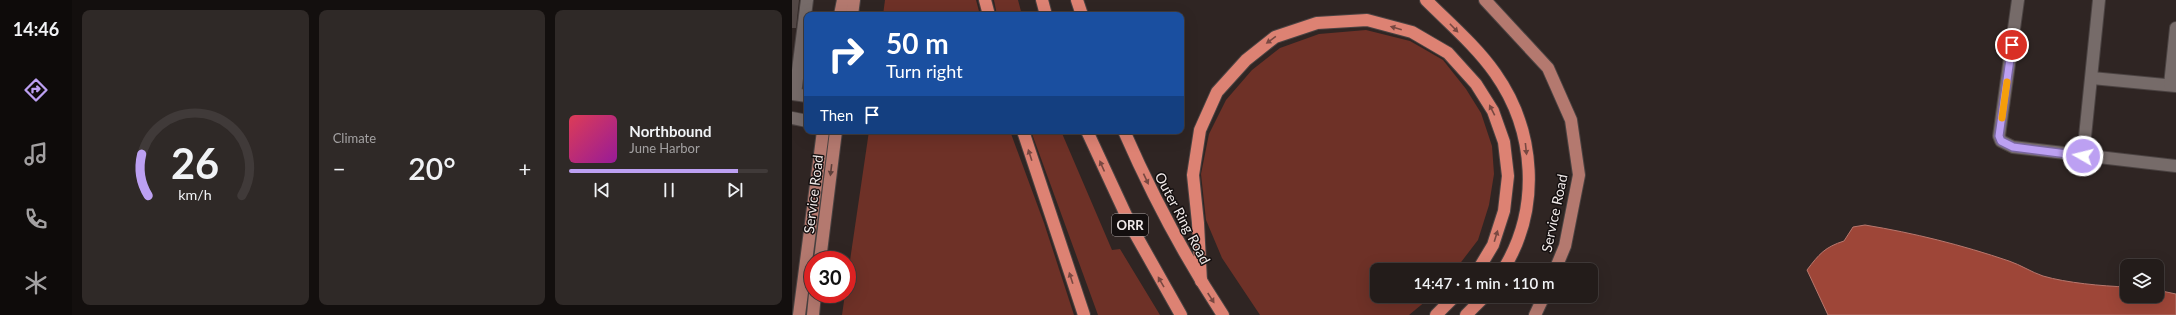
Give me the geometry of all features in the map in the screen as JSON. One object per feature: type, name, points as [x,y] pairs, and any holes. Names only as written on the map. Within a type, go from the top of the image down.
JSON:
[{"type":"highway","points":[[985,0],[988,12]]},
{"type":"highway","points":[[1042,0],[1045,12]]},
{"type":"highway","points":[[1077,0],[1081,12]]},
{"type":"highway","points":[[1426,0],[1494,72],[1513,102],[1525,137],[1530,176],[1525,216],[1513,254],[1507,263]]},
{"type":"highway","points":[[1201,281],[1198,223],[1193,175],[1200,130],[1217,92],[1246,60],[1275,37],[1318,23],[1367,20],[1412,32],[1448,53],[1476,84],[1494,111],[1504,142],[1508,176],[1504,211],[1493,245],[1482,263]]},
{"type":"highway","points":[[1023,134],[1084,315]]},
{"type":"highway","name":"ORR","points":[[1088,134],[1129,222],[1182,315]]},
{"type":"highway","name":"Outer Ring Road","points":[[1125,134],[1162,213],[1222,315]]},
{"type":"highway","points":[[1436,315],[1448,303]]},
{"type":"highway","points":[[1466,315],[1478,303]]},
{"type":"main road","points":[[841,12],[843,0]]},
{"type":"main road","points":[[852,12],[854,0]]},
{"type":"main road","name":"Service Road","points":[[1485,0],[1548,68],[1571,120],[1578,175],[1565,246],[1558,263]]},
{"type":"main road","name":"Service Road","points":[[799,315],[823,134]]},
{"type":"main road","name":"Service Road","points":[[821,251],[836,134]]},
{"type":"main road","points":[[813,315],[814,303]]},
{"type":"main road","points":[[1534,315],[1540,303]]},
{"type":"street","points":[[806,12],[807,0]]},
{"type":"street","points":[[2018,0],[1999,136],[2001,141],[2013,147],[2176,166]]},
{"type":"street","points":[[2083,156],[2099,0]]},
{"type":"street","points":[[2092,78],[2173,86],[2176,28]]},
{"type":"street","points":[[798,94],[804,31]]},
{"type":"street","points":[[792,118],[804,120]]},
{"type":"shaded area","points":[[885,0],[976,0],[979,12],[883,12]]},
{"type":"shaded area","points":[[994,0],[1018,0],[1021,12],[996,12]]},
{"type":"shaded area","points":[[1366,30],[1410,41],[1443,60],[1466,89],[1481,113],[1492,146],[1494,174],[1489,205],[1478,240],[1460,263],[1370,263],[1370,303],[1424,303],[1409,315],[1260,315],[1222,258],[1206,220],[1201,174],[1209,134],[1226,100],[1252,70],[1280,48],[1319,34]]},
{"type":"shaded area","points":[[869,134],[1011,134],[1044,223],[1074,315],[842,315],[844,303],[856,303],[856,251],[851,251]]},
{"type":"shaded area","points":[[1032,134],[1062,134],[1112,250],[1120,249],[1160,315],[1098,315]]},
{"type":"shaded area","points":[[1865,225],[1956,245],[2018,264],[2043,276],[2063,281],[2120,287],[2120,303],[2164,303],[2164,291],[2176,294],[2176,315],[1828,315],[1807,270],[1823,252],[1844,241],[1853,227]]},
{"type":"building","points":[[792,0],[799,0],[796,28],[792,28]]},
{"type":"slow traffic","points":[[2002,118],[2007,82]]},
{"type":"route","points":[[2012,45],[1999,136],[2001,141],[2006,145],[2013,147],[2083,156]]}]
